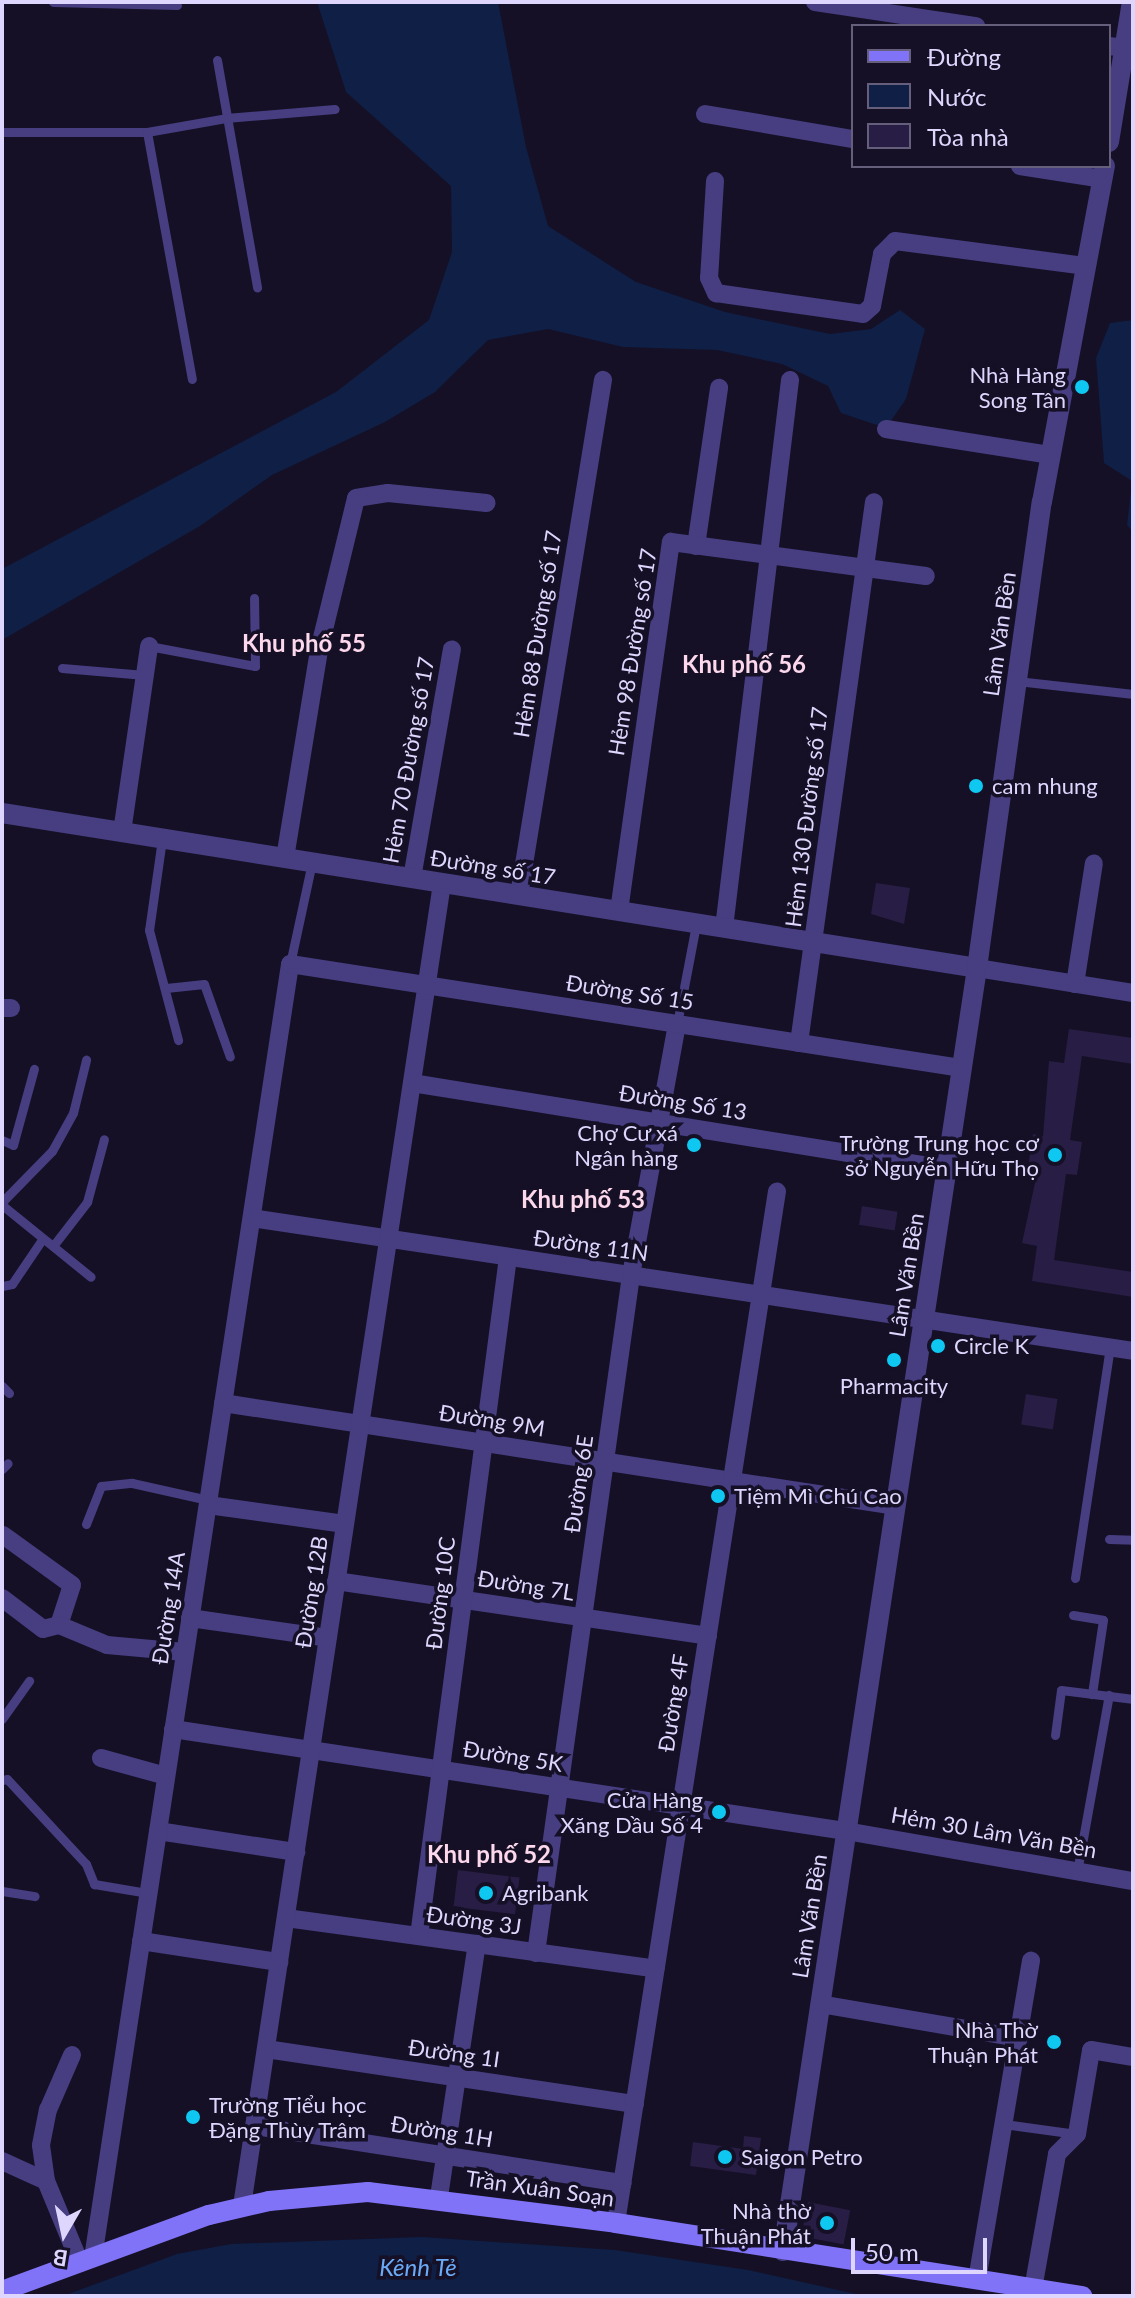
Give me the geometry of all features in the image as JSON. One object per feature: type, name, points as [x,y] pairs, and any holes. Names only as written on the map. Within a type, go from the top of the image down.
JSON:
[{"type":"main road","name":"Trần Xuân Soạn","points":[[4,2285],[242,2206],[346,2193],[439,2197],[1082,2296]]},
{"type":"street","points":[[815,2],[963,24]]},
{"type":"street","points":[[1111,128],[1132,2]]},
{"type":"street","points":[[705,114],[851,139]]},
{"type":"street","points":[[1044,168],[1103,173]]},
{"type":"street","name":"Lâm Văn Bền","points":[[783,2251],[977,968],[1051,455],[1103,173]]},
{"type":"street","points":[[715,181],[709,278],[716,293],[863,314],[872,306],[882,254],[895,241],[1084,266]]},
{"type":"street","name":"Hẻm 88 Đường số 17","points":[[519,895],[603,380]]},
{"type":"street","points":[[724,928],[790,380]]},
{"type":"street","points":[[696,546],[719,388]]},
{"type":"street","points":[[886,429],[1051,455]]},
{"type":"street","points":[[285,858],[319,650],[356,498],[388,493],[486,503]]},
{"type":"street","name":"Hẻm 130 Đường số 17","points":[[799,1043],[874,502]]},
{"type":"street","name":"Hẻm 98 Đường số 17","points":[[619,911],[671,542],[926,576]]},
{"type":"street","points":[[122,832],[149,646]]},
{"type":"street","name":"Hẻm 70 Đường số 17","points":[[412,878],[452,649]]},
{"type":"street","name":"Đường số 17","points":[[2,813],[977,968]]},
{"type":"street","points":[[1075,984],[1094,863]]},
{"type":"street","name":"Đường 12B","points":[[242,2206],[442,883]]},
{"type":"street","name":"Đường Số 15","points":[[290,964],[962,1068]]},
{"type":"street","name":"Đường 14A","points":[[86,2260],[141,1941],[290,964]]},
{"type":"street","points":[[977,968],[1133,993]]},
{"type":"street","name":"Đường 6E","points":[[536,1953],[631,1275],[677,1024]]},
{"type":"street","name":"Đường Số 13","points":[[412,1083],[947,1169]]},
{"type":"street","name":"Đường 4F","points":[[616,2223],[777,1191]]},
{"type":"street","name":"Đường 11N","points":[[252,1218],[1133,1351]]},
{"type":"street","name":"Đường 10C","points":[[419,1936],[508,1257]]},
{"type":"street","name":"Đường 9M","points":[[223,1403],[896,1506]]},
{"type":"street","points":[[208,1502],[345,1524]]},
{"type":"street","points":[[3,1535],[72,1585],[59,1625]]},
{"type":"street","name":"Đường 7L","points":[[336,1581],[708,1636]]},
{"type":"street","points":[[2,1598],[43,1629],[59,1625],[107,1645],[185,1652]]},
{"type":"street","points":[[190,1618],[328,1638]]},
{"type":"street","name":"Đường 5K","points":[[173,1729],[846,1831]]},
{"type":"street","points":[[101,1758],[166,1776]]},
{"type":"street","points":[[158,1831],[296,1852]]},
{"type":"street","name":"Hẻm 30 Lâm Văn Bền","points":[[846,1831],[1133,1881]]},
{"type":"street","name":"Đường 3J","points":[[286,1918],[656,1969]]},
{"type":"street","points":[[141,1941],[279,1962]]},
{"type":"street","points":[[439,2197],[477,1944]]},
{"type":"street","points":[[977,2280],[1031,1961]]},
{"type":"street","points":[[820,2004],[1019,2038]]},
{"type":"street","name":"Đường 1I","points":[[266,2049],[635,2104]]},
{"type":"street","points":[[1033,2289],[1057,2154],[1077,2134],[1091,2050],[1133,2057]]},
{"type":"street","points":[[72,2055],[48,2110],[41,2145],[46,2181],[86,2260]]},
{"type":"street","name":"Đường 1H","points":[[254,2126],[623,2183]]},
{"type":"street","points":[[2,2161],[46,2181]]},
{"type":"lane","points":[[53,2],[177,5]]},
{"type":"lane","points":[[217,60],[257,288]]},
{"type":"lane","points":[[2,132],[147,132],[226,118],[335,109]]},
{"type":"lane","points":[[147,132],[192,379]]},
{"type":"lane","points":[[149,646],[255,666],[254,598]]},
{"type":"lane","points":[[62,668],[145,675]]},
{"type":"lane","points":[[1017,681],[1133,694]]},
{"type":"lane","points":[[162,839],[149,930],[178,1040]]},
{"type":"lane","points":[[290,964],[312,862]]},
{"type":"lane","points":[[677,1024],[696,924]]},
{"type":"lane","points":[[166,988],[204,984],[230,1057]]},
{"type":"lane","points":[[86,1060],[73,1113],[52,1151],[2,1203],[91,1277]]},
{"type":"lane","points":[[2,1140],[13,1145],[27,1112],[34,1069]]},
{"type":"lane","points":[[53,1246],[87,1202],[104,1139]]},
{"type":"lane","points":[[2,1286],[12,1284],[43,1238]]},
{"type":"lane","points":[[1075,1578],[1110,1347]]},
{"type":"lane","points":[[86,1524],[101,1486],[132,1483],[208,1502]]},
{"type":"lane","points":[[1109,1539],[1133,1540]]},
{"type":"lane","points":[[1073,1615],[1103,1620],[1092,1694]]},
{"type":"lane","points":[[2,1719],[29,1681]]},
{"type":"lane","points":[[1055,1735],[1061,1690],[1133,1699]]},
{"type":"lane","points":[[1077,1872],[1109,1695]]},
{"type":"lane","points":[[2,1780],[7,1779],[86,1864],[94,1884],[148,1893]]},
{"type":"lane","points":[[2,1891],[35,1896]]},
{"type":"lane","points":[[1004,2124],[1077,2134]]},
{"type":"water","points":[[317,2],[498,2],[526,147],[548,226],[636,282],[725,312],[830,334],[871,329],[900,310],[925,329],[906,399],[886,428],[841,413],[828,386],[782,364],[717,350],[623,347],[548,329],[488,340],[435,392],[385,422],[272,475],[200,526],[2,640],[2,569],[336,392],[429,320],[452,252],[451,186],[346,92]]},
{"type":"water","points":[[1133,320],[1133,532],[1127,525],[1132,481],[1104,463],[1096,358],[1110,323]]},
{"type":"water","name":"Kênh Tẻ","points":[[422,2237],[615,2250],[748,2270],[865,2296],[63,2296],[177,2254],[231,2244]]},
{"type":"building","points":[[876,883],[910,888],[904,924],[871,914]]},
{"type":"building","name":"Trường Trung học cơ sở Nguyễn Hữu Thọ","points":[[1069,1029],[1133,1038],[1133,1064],[1082,1056],[1070,1140],[1082,1142],[1077,1175],[1066,1174],[1054,1260],[1133,1272],[1133,1297],[1032,1281],[1037,1246],[1022,1243],[1038,1169],[1028,1167],[1033,1134],[1043,1136],[1049,1061],[1064,1063]]},
{"type":"building","points":[[862,1206],[898,1212],[895,1230],[859,1225]]},
{"type":"building","points":[[1026,1394],[1058,1399],[1053,1430],[1021,1425]]},
{"type":"building","name":"Agribank","points":[[458,1870],[520,1878],[515,1914],[453,1907]]},
{"type":"building","name":"Saigon Petro","points":[[744,2136],[761,2138],[756,2175],[690,2166],[693,2142],[743,2149]]},
{"type":"building","name":"Nhà thờ Thuận Phát","points":[[808,2202],[850,2210],[844,2245],[801,2236]]},
{"type":"place","name":"Nhà Hàng Song Tân","points":[[1082,387]]},
{"type":"place","name":"cam nhung","points":[[976,786]]},
{"type":"place","name":"Chợ Cư xá Ngân hàng","points":[[694,1145]]},
{"type":"place","name":"Trường Trung học cơ sở Nguyễn Hữu Thọ","points":[[1055,1155]]},
{"type":"place","name":"Circle K","points":[[938,1346]]},
{"type":"place","name":"Pharmacity","points":[[894,1360]]},
{"type":"place","name":"Tiệm Mì Chú Cao","points":[[718,1496]]},
{"type":"place","name":"Cửa Hàng Xăng Dầu Số 4","points":[[719,1812]]},
{"type":"place","name":"Agribank","points":[[486,1893]]},
{"type":"place","name":"Nhà Thờ Thuận Phát","points":[[1054,2042]]},
{"type":"place","name":"Trường Tiểu học Đặng Thùy Trâm","points":[[193,2117]]},
{"type":"place","name":"Saigon Petro","points":[[725,2157]]},
{"type":"place","name":"Nhà thờ Thuận Phát","points":[[827,2223]]},
{"type":"district","name":"Khu phố 55","points":[[304,643]]},
{"type":"district","name":"Khu phố 56","points":[[744,664]]},
{"type":"district","name":"Khu phố 53","points":[[583,1199]]},
{"type":"district","name":"Khu phố 52","points":[[489,1854]]}]
